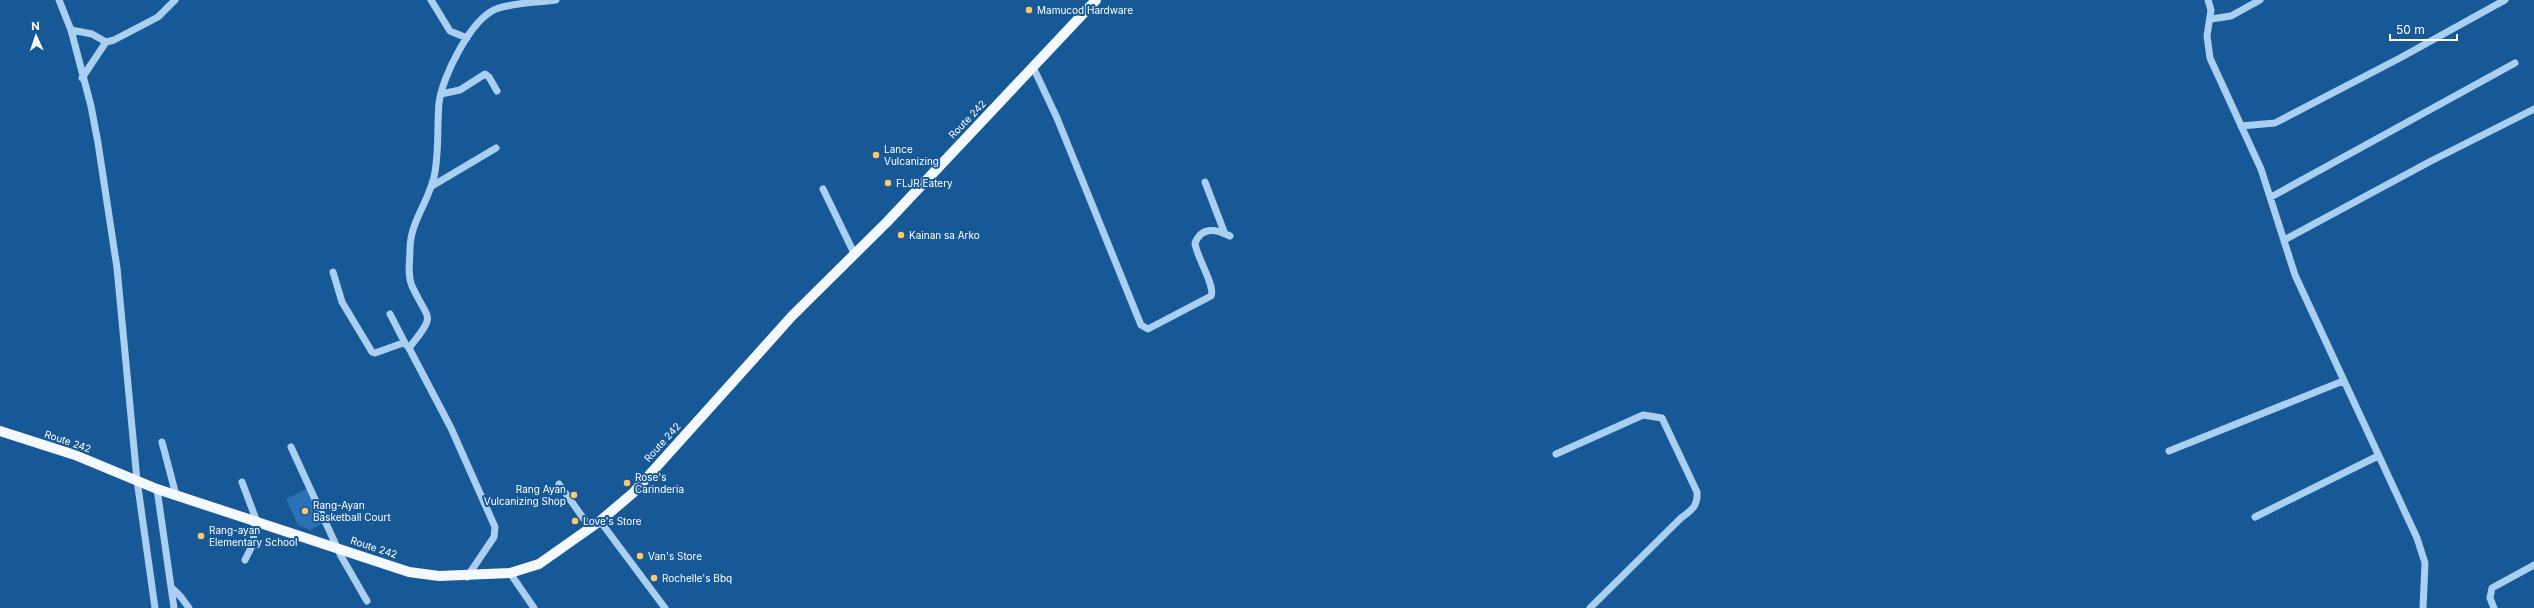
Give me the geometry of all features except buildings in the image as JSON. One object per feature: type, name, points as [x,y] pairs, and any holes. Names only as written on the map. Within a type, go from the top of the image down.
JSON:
[{"type":"main road","name":"Route 242","points":[[0,432],[75,455],[157,489],[409,572],[439,576],[467,577],[510,573],[539,564],[591,529],[633,493],[792,316],[854,256],[1033,67],[1091,2]]},
{"type":"street","points":[[59,0],[71,30],[82,78],[91,106],[98,143],[117,268],[138,480],[155,608]]},
{"type":"street","points":[[82,78],[106,42],[149,23],[165,12],[175,0]]},
{"type":"street","points":[[431,0],[450,31],[467,38]]},
{"type":"street","points":[[333,272],[342,302],[372,352],[375,353],[406,345],[426,326],[428,313],[410,278],[410,240],[432,186],[436,165],[441,94],[444,82],[467,38],[480,21],[494,10],[523,2],[556,0]]},
{"type":"street","points":[[2208,0],[2211,18],[2207,36],[2210,58],[2271,197],[2295,275],[2378,456],[2418,538],[2425,563],[2423,608]]},
{"type":"street","points":[[2211,18],[2231,16],[2260,0]]},
{"type":"street","points":[[2241,126],[2275,123],[2400,58],[2505,0]]},
{"type":"street","points":[[71,30],[92,34],[106,42]]},
{"type":"street","points":[[2271,197],[2515,63]]},
{"type":"street","points":[[1033,67],[1057,118],[1142,325],[1148,328],[1211,296],[1213,290],[1195,243],[1202,232],[1207,230],[1228,235],[1205,182]]},
{"type":"street","points":[[441,94],[460,90],[486,74],[490,77],[497,91]]},
{"type":"street","points":[[2284,240],[2431,161],[2534,109]]},
{"type":"street","points":[[432,186],[496,148]]},
{"type":"street","points":[[824,189],[854,256]]},
{"type":"street","points":[[390,314],[451,428],[495,527],[494,538],[467,577]]},
{"type":"street","points":[[2169,451],[2343,381]]},
{"type":"street","points":[[1556,454],[1643,415],[1653,415],[1662,418],[1697,492],[1698,501],[1695,508],[1681,518],[1590,608]]},
{"type":"street","points":[[162,442],[176,495]]},
{"type":"street","points":[[291,447],[337,548],[367,601]]},
{"type":"street","points":[[2255,517],[2378,456]]},
{"type":"street","points":[[242,482],[256,521],[253,544],[246,560]]},
{"type":"street","points":[[558,484],[591,529]]},
{"type":"street","points":[[157,489],[174,608]]},
{"type":"street","points":[[600,521],[665,608]]},
{"type":"street","points":[[2494,608],[2490,598],[2492,588],[2534,565]]},
{"type":"street","points":[[510,573],[534,608]]},
{"type":"street","points":[[172,588],[181,596],[188,608]]},
{"type":"shaded area","name":"Rang-Ayan Basketball Court","points":[[307,489],[324,523],[310,530],[298,525],[286,499]]},
{"type":"place","name":"Mamucod Hardware","points":[[1029,10]]},
{"type":"place","name":"Lance Vulcanizing","points":[[876,155]]},
{"type":"place","name":"FLJR Eatery","points":[[888,183]]},
{"type":"place","name":"Kainan sa Arko","points":[[901,235]]},
{"type":"place","name":"Rose's Carinderia","points":[[627,483]]},
{"type":"place","name":"Rang Ayan Vulcanizing Shop","points":[[574,495]]},
{"type":"place","name":"Rang-Ayan Basketball Court","points":[[305,511]]},
{"type":"place","name":"Love's Store","points":[[575,521]]},
{"type":"place","name":"Rang-ayan Elementary School","points":[[201,536]]},
{"type":"place","name":"Van's Store","points":[[640,556]]},
{"type":"place","name":"Rochelle's Bbq","points":[[654,578]]}]
